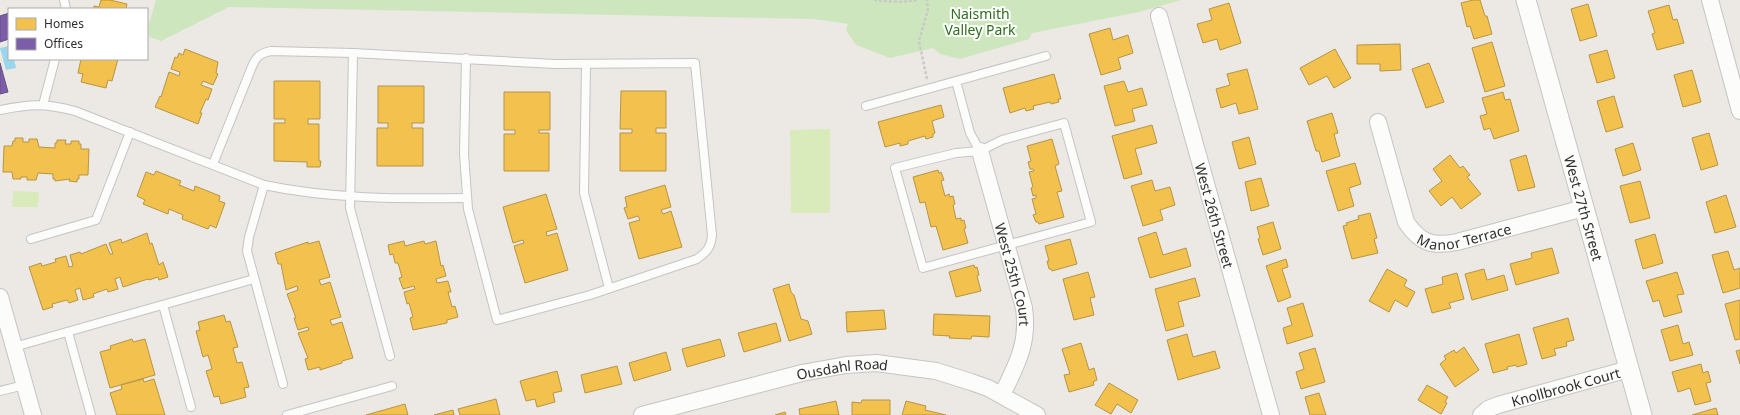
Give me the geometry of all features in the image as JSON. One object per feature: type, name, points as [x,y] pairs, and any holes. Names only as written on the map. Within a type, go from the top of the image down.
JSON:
[{"type":"street","name":"West 27th Street","points":[[1526,0],[1642,415]]},
{"type":"street","points":[[1710,0],[1740,110]]},
{"type":"street","name":"West 26th Street","points":[[1159,16],[1271,415]]},
{"type":"street","name":"Manor Terrace","points":[[1378,122],[1406,222],[1421,240],[1436,244],[1451,243],[1584,208]]},
{"type":"street","name":"West 25th Court","points":[[980,151],[1024,308],[1026,324],[1020,358],[1002,395]]},
{"type":"street","points":[[0,297],[33,415]]},
{"type":"street","name":"Ousdahl Road","points":[[642,415],[802,373],[846,365],[876,363],[936,371],[988,388],[1037,415]]},
{"type":"street","name":"Knollbrook Court","points":[[1481,415],[1488,409],[1498,405],[1629,369]]},
{"type":"lane","points":[[213,164],[250,69],[255,59],[261,53],[271,51],[353,53],[466,58],[555,64],[695,63],[712,235],[711,244],[707,252],[697,259],[609,288],[497,320],[466,198],[464,154],[466,58]]},
{"type":"lane","points":[[353,53],[350,208],[390,356]]},
{"type":"lane","points":[[866,106],[1046,56]]},
{"type":"lane","points":[[43,105],[55,60]]},
{"type":"lane","points":[[586,64],[584,193],[609,288]]},
{"type":"lane","points":[[956,81],[970,133],[980,151]]},
{"type":"lane","points":[[0,110],[29,105],[53,105],[75,111],[264,185],[293,191],[401,199],[466,198]]},
{"type":"lane","points":[[1064,123],[1091,222],[923,268],[895,168],[956,153],[980,151],[1002,140],[1064,123]]},
{"type":"lane","points":[[31,239],[96,220],[130,132]]},
{"type":"lane","points":[[264,185],[249,237],[247,252],[283,384]]},
{"type":"lane","points":[[14,347],[254,279]]},
{"type":"lane","points":[[164,305],[191,407]]},
{"type":"lane","points":[[68,332],[91,415]]},
{"type":"lane","points":[[0,391],[24,385]]},
{"type":"lane","points":[[287,415],[392,386]]},
{"type":"path","points":[[874,0],[905,2],[918,0]]},
{"type":"path","points":[[927,0],[928,10],[919,41],[929,89]]},
{"type":"green space","name":"Naismith Valley Park","points":[[156,0],[1181,0],[1139,12],[1032,33],[1029,39],[960,59],[940,54],[933,48],[890,58],[856,45],[846,30],[848,24],[814,19],[229,7],[161,41],[150,37],[148,28]]},
{"type":"green space","points":[[830,129],[830,213],[791,213],[790,130]]},
{"type":"green space","points":[[13,191],[39,192],[38,207],[12,207]]},
{"type":"water","points":[[8,46],[8,60],[14,60],[16,68],[6,70],[0,48]]},
{"type":"building: Homes","points":[[101,0],[110,0],[127,4],[126,8],[94,8],[94,6],[99,7]]},
{"type":"building: Homes","points":[[1480,0],[1485,16],[1487,16],[1492,34],[1474,39],[1470,26],[1467,27],[1461,3]]},
{"type":"building: Homes","points":[[1229,3],[1241,43],[1220,50],[1217,39],[1203,43],[1197,24],[1212,20],[1209,9]]},
{"type":"building: Homes","points":[[1588,4],[1597,36],[1580,41],[1571,9]]},
{"type":"building: Homes","points":[[1669,5],[1673,20],[1677,19],[1684,43],[1657,50],[1652,34],[1655,33],[1648,11]]},
{"type":"building: Homes","points":[[1110,28],[1113,40],[1128,35],[1133,53],[1118,58],[1121,69],[1101,75],[1089,34]]},
{"type":"building: Homes","points":[[1492,42],[1505,86],[1485,92],[1472,48]]},
{"type":"building: Homes","points":[[1400,44],[1401,70],[1380,71],[1380,64],[1357,64],[1357,45]]},
{"type":"building: Homes","points":[[185,49],[218,62],[216,73],[218,74],[213,85],[203,81],[201,85],[212,89],[208,100],[206,99],[200,113],[202,113],[198,124],[155,107],[160,96],[161,97],[169,72],[179,76],[180,72],[171,69],[175,57],[177,58],[179,53],[183,55]]},
{"type":"building: Homes","points":[[1335,49],[1351,78],[1334,88],[1327,76],[1309,85],[1300,68]]},
{"type":"building: Homes","points":[[1607,50],[1615,78],[1597,83],[1589,55]]},
{"type":"building: Homes","points":[[81,60],[118,60],[112,81],[108,80],[106,88],[81,82],[83,74],[78,73]]},
{"type":"building: Homes","points":[[1429,63],[1444,102],[1426,108],[1412,69]]},
{"type":"building: Homes","points":[[1247,69],[1258,109],[1239,114],[1236,103],[1221,108],[1216,89],[1230,85],[1227,74]]},
{"type":"building: Homes","points":[[1692,70],[1701,102],[1683,107],[1674,75]]},
{"type":"building: Homes","points":[[1054,74],[1061,99],[1058,99],[1059,102],[1051,104],[1050,102],[1033,106],[1034,109],[1026,111],[1025,108],[1010,113],[1003,88]]},
{"type":"building: Homes","points":[[274,81],[320,81],[320,119],[308,119],[308,124],[319,124],[320,167],[307,167],[307,162],[274,161],[274,123],[285,123],[285,119],[274,119]]},
{"type":"building: Homes","points":[[1124,81],[1128,92],[1142,88],[1147,105],[1132,109],[1135,121],[1115,126],[1104,86]]},
{"type":"building: Homes","points":[[378,86],[424,86],[424,123],[412,123],[412,128],[423,128],[423,166],[377,166],[377,128],[388,128],[388,123],[378,123]]},
{"type":"building: Homes","points":[[621,91],[666,91],[666,128],[656,128],[656,133],[666,133],[666,171],[620,171],[620,133],[632,133],[632,129],[620,129]]},
{"type":"building: Homes","points":[[504,92],[550,92],[550,130],[539,130],[539,133],[549,133],[549,171],[504,171],[504,134],[515,134],[515,130],[504,130]]},
{"type":"building: Homes","points":[[1503,92],[1505,100],[1510,99],[1519,131],[1494,139],[1490,128],[1484,130],[1480,116],[1487,114],[1482,98]]},
{"type":"building: Homes","points":[[1614,96],[1623,127],[1606,132],[1597,101]]},
{"type":"building: Homes","points":[[941,105],[944,117],[932,121],[935,133],[933,134],[933,137],[926,139],[925,136],[908,141],[908,144],[900,146],[900,143],[885,147],[878,122]]},
{"type":"building: Homes","points":[[1332,113],[1338,133],[1334,134],[1340,156],[1322,162],[1319,151],[1316,151],[1307,121]]},
{"type":"building: Homes","points":[[1152,125],[1157,143],[1135,149],[1142,174],[1124,179],[1112,136]]},
{"type":"building: Homes","points":[[1709,133],[1718,165],[1701,170],[1692,138]]},
{"type":"building: Homes","points":[[1249,137],[1256,164],[1239,169],[1232,142]]},
{"type":"building: Homes","points":[[15,138],[23,138],[23,142],[29,142],[29,139],[37,139],[39,147],[55,148],[55,143],[57,143],[57,140],[66,140],[65,144],[71,144],[71,141],[79,141],[79,144],[81,144],[81,149],[89,149],[88,175],[79,175],[77,182],[69,181],[70,179],[55,181],[55,179],[53,179],[53,174],[38,173],[36,180],[27,180],[27,177],[13,179],[12,172],[3,172],[4,146],[12,146]]},
{"type":"building: Homes","points":[[1052,139],[1059,164],[1055,166],[1062,191],[1057,192],[1064,217],[1039,224],[1036,222],[1033,215],[1036,214],[1032,199],[1036,198],[1036,195],[1033,196],[1031,188],[1033,187],[1029,172],[1034,171],[1033,169],[1030,169],[1028,162],[1031,161],[1027,146]]},
{"type":"building: Homes","points":[[1633,143],[1641,170],[1623,176],[1615,149]]},
{"type":"building: Homes","points":[[1450,155],[1460,168],[1463,166],[1470,175],[1467,177],[1481,194],[1461,209],[1452,197],[1441,206],[1429,191],[1442,181],[1433,169]]},
{"type":"building: Homes","points":[[1526,155],[1535,187],[1518,191],[1510,160]]},
{"type":"building: Homes","points":[[1355,163],[1361,184],[1349,188],[1354,206],[1338,211],[1326,171]]},
{"type":"building: Homes","points":[[938,170],[939,173],[941,172],[944,180],[941,181],[945,196],[949,194],[950,197],[953,196],[956,219],[961,218],[961,221],[964,220],[966,228],[964,229],[968,243],[943,250],[936,226],[931,227],[925,202],[920,203],[913,177]]},
{"type":"building: Homes","points":[[156,171],[181,181],[179,185],[194,191],[195,186],[220,196],[219,201],[225,203],[216,228],[210,225],[208,229],[182,219],[183,215],[169,209],[168,214],[143,204],[145,200],[137,196],[146,172],[154,175]]},
{"type":"building: Homes","points":[[1261,178],[1269,206],[1251,211],[1245,182]]},
{"type":"building: Homes","points":[[1152,180],[1155,191],[1170,187],[1175,205],[1160,210],[1163,220],[1143,226],[1131,186]]},
{"type":"building: Homes","points":[[1640,181],[1650,218],[1630,223],[1620,186]]},
{"type":"building: Homes","points":[[665,185],[671,207],[661,210],[663,214],[671,211],[682,247],[639,259],[629,223],[640,220],[638,216],[628,219],[624,208],[627,207],[625,197]]},
{"type":"building: Homes","points":[[546,194],[557,229],[546,232],[547,236],[557,233],[568,270],[525,283],[514,246],[524,243],[523,240],[513,243],[503,207]]},
{"type":"building: Homes","points":[[1726,195],[1736,227],[1715,233],[1706,202]]},
{"type":"building: Homes","points":[[1370,213],[1377,238],[1374,239],[1378,253],[1352,259],[1343,226],[1347,225],[1346,223],[1359,219],[1358,216]]},
{"type":"building: Homes","points":[[1273,222],[1281,249],[1263,255],[1258,239],[1260,238],[1257,227]]},
{"type":"building: Homes","points":[[1156,232],[1163,255],[1186,248],[1191,266],[1150,278],[1138,238]]},
{"type":"building: Homes","points":[[147,233],[159,265],[163,262],[168,277],[159,280],[158,277],[148,279],[123,287],[120,277],[115,279],[118,289],[108,292],[107,289],[93,294],[94,297],[83,300],[80,288],[75,290],[78,300],[69,303],[67,300],[52,304],[53,307],[43,310],[29,267],[41,263],[42,266],[56,262],[55,259],[66,256],[69,267],[73,266],[70,255],[80,252],[81,254],[106,244],[110,254],[113,254],[109,243],[121,239],[122,243]]},
{"type":"building: Homes","points":[[1655,234],[1663,263],[1643,269],[1635,240]]},
{"type":"building: Homes","points":[[1070,239],[1077,264],[1052,271],[1049,269],[1047,261],[1049,261],[1045,246]]},
{"type":"building: Homes","points":[[319,241],[330,277],[319,280],[321,285],[330,282],[341,317],[330,320],[332,325],[342,322],[353,358],[320,370],[320,367],[308,370],[305,359],[308,358],[298,333],[309,330],[308,327],[298,330],[294,318],[296,318],[287,294],[298,290],[297,286],[286,290],[281,264],[278,264],[275,253],[308,242],[308,244]]},
{"type":"building: Homes","points":[[404,241],[405,246],[424,241],[425,244],[436,241],[441,266],[443,265],[446,276],[436,279],[437,283],[448,281],[451,292],[448,292],[452,307],[455,306],[458,317],[447,320],[447,323],[413,330],[410,318],[413,317],[409,303],[407,304],[404,292],[415,289],[414,286],[403,289],[399,278],[402,277],[398,263],[395,263],[393,254],[390,255],[388,245]]},
{"type":"building: Homes","points":[[1552,248],[1559,273],[1516,285],[1510,264],[1532,258],[1531,253]]},
{"type":"building: Homes","points":[[1728,251],[1734,270],[1740,268],[1740,288],[1723,293],[1712,255]]},
{"type":"building: Homes","points":[[1286,259],[1288,267],[1282,269],[1291,297],[1278,302],[1266,266]]},
{"type":"building: Homes","points":[[974,265],[975,268],[977,267],[979,275],[977,276],[981,291],[956,297],[949,272]]},
{"type":"building: Homes","points":[[1387,269],[1407,280],[1404,286],[1415,292],[1407,307],[1395,300],[1389,312],[1369,301]]},
{"type":"building: Homes","points":[[1484,269],[1487,280],[1504,275],[1508,290],[1472,300],[1465,274]]},
{"type":"building: Homes","points":[[1088,272],[1095,297],[1090,298],[1094,315],[1074,320],[1063,279]]},
{"type":"building: Homes","points":[[1677,272],[1684,294],[1677,295],[1682,312],[1664,317],[1659,300],[1653,302],[1646,281]]},
{"type":"building: Homes","points":[[1457,273],[1464,299],[1449,303],[1451,308],[1432,313],[1425,289],[1443,284],[1442,277]]},
{"type":"building: Homes","points":[[1195,278],[1200,296],[1178,302],[1184,326],[1166,331],[1155,289]]},
{"type":"building: Homes","points":[[789,284],[801,319],[808,321],[812,334],[789,341],[773,289]]},
{"type":"building: Homes","points":[[1740,300],[1740,339],[1735,340],[1725,304]]},
{"type":"building: Homes","points":[[1303,303],[1313,336],[1287,344],[1283,328],[1292,325],[1287,308]]},
{"type":"building: Homes","points":[[884,310],[886,329],[847,332],[846,312]]},
{"type":"building: Homes","points":[[934,314],[990,316],[989,337],[972,336],[971,339],[949,338],[950,336],[933,335]]},
{"type":"building: Homes","points":[[224,315],[226,322],[230,321],[238,347],[233,348],[237,363],[242,362],[249,387],[244,388],[246,397],[221,404],[219,396],[214,397],[206,371],[212,369],[208,355],[203,357],[196,331],[200,330],[198,322]]},
{"type":"building: Homes","points":[[1568,318],[1574,340],[1566,342],[1567,346],[1554,349],[1556,355],[1542,359],[1533,328]]},
{"type":"building: Homes","points":[[776,323],[781,341],[744,352],[738,333]]},
{"type":"building: Homes","points":[[1678,325],[1683,344],[1689,342],[1693,355],[1670,361],[1661,330]]},
{"type":"building: Homes","points":[[1187,334],[1193,357],[1215,351],[1220,368],[1178,380],[1167,340]]},
{"type":"building: Homes","points":[[1519,334],[1527,364],[1517,367],[1516,365],[1507,367],[1508,369],[1493,373],[1485,344]]},
{"type":"building: Homes","points":[[132,339],[133,342],[145,339],[155,375],[110,388],[100,352],[111,349],[110,346]]},
{"type":"building: Homes","points":[[720,339],[725,356],[687,367],[682,349]]},
{"type":"building: Homes","points":[[1081,343],[1089,370],[1094,368],[1097,380],[1093,382],[1094,385],[1069,392],[1064,375],[1070,374],[1062,349]]},
{"type":"building: Homes","points":[[1464,347],[1479,370],[1455,387],[1440,364],[1446,359],[1444,356],[1454,350],[1456,353]]},
{"type":"building: Homes","points":[[1315,348],[1325,382],[1301,389],[1296,372],[1304,369],[1299,353]]},
{"type":"building: Homes","points":[[1740,350],[1740,364],[1736,351]]},
{"type":"building: Homes","points":[[666,352],[671,370],[634,381],[629,363]]},
{"type":"building: Homes","points":[[1701,364],[1703,373],[1708,371],[1711,382],[1706,383],[1711,401],[1695,405],[1690,388],[1678,392],[1672,372]]},
{"type":"building: Homes","points":[[617,366],[622,384],[585,393],[581,375]]},
{"type":"building: Homes","points":[[557,371],[562,391],[553,393],[555,402],[537,407],[535,399],[526,401],[520,381]]},
{"type":"building: Homes","points":[[143,379],[144,382],[154,379],[165,415],[117,415],[110,393],[122,389],[121,385]]},
{"type":"building: Homes","points":[[1109,383],[1138,400],[1131,413],[1117,404],[1111,414],[1095,405]]},
{"type":"building: Homes","points":[[1427,385],[1448,397],[1445,402],[1447,403],[1441,414],[1418,400]]},
{"type":"building: Homes","points":[[1319,393],[1326,415],[1310,415],[1305,397]]},
{"type":"building: Homes","points":[[496,399],[500,415],[460,415],[458,409]]},
{"type":"building: Homes","points":[[862,400],[890,400],[890,415],[852,415],[852,402],[861,403]]},
{"type":"building: Homes","points":[[836,401],[839,415],[800,415],[799,409]]},
{"type":"building: Homes","points":[[906,401],[926,406],[925,410],[946,415],[902,415]]},
{"type":"building: Homes","points":[[405,404],[408,415],[366,415]]},
{"type":"building: Homes","points":[[1716,408],[1718,415],[1692,415]]},
{"type":"building: Homes","points":[[453,410],[454,415],[434,415]]},
{"type":"building: Homes","points":[[785,412],[786,415],[775,415]]},
{"type":"building: Offices","points":[[8,13],[8,39],[0,42],[0,16]]},
{"type":"building: Offices","points":[[0,63],[8,92],[0,94]]}]
